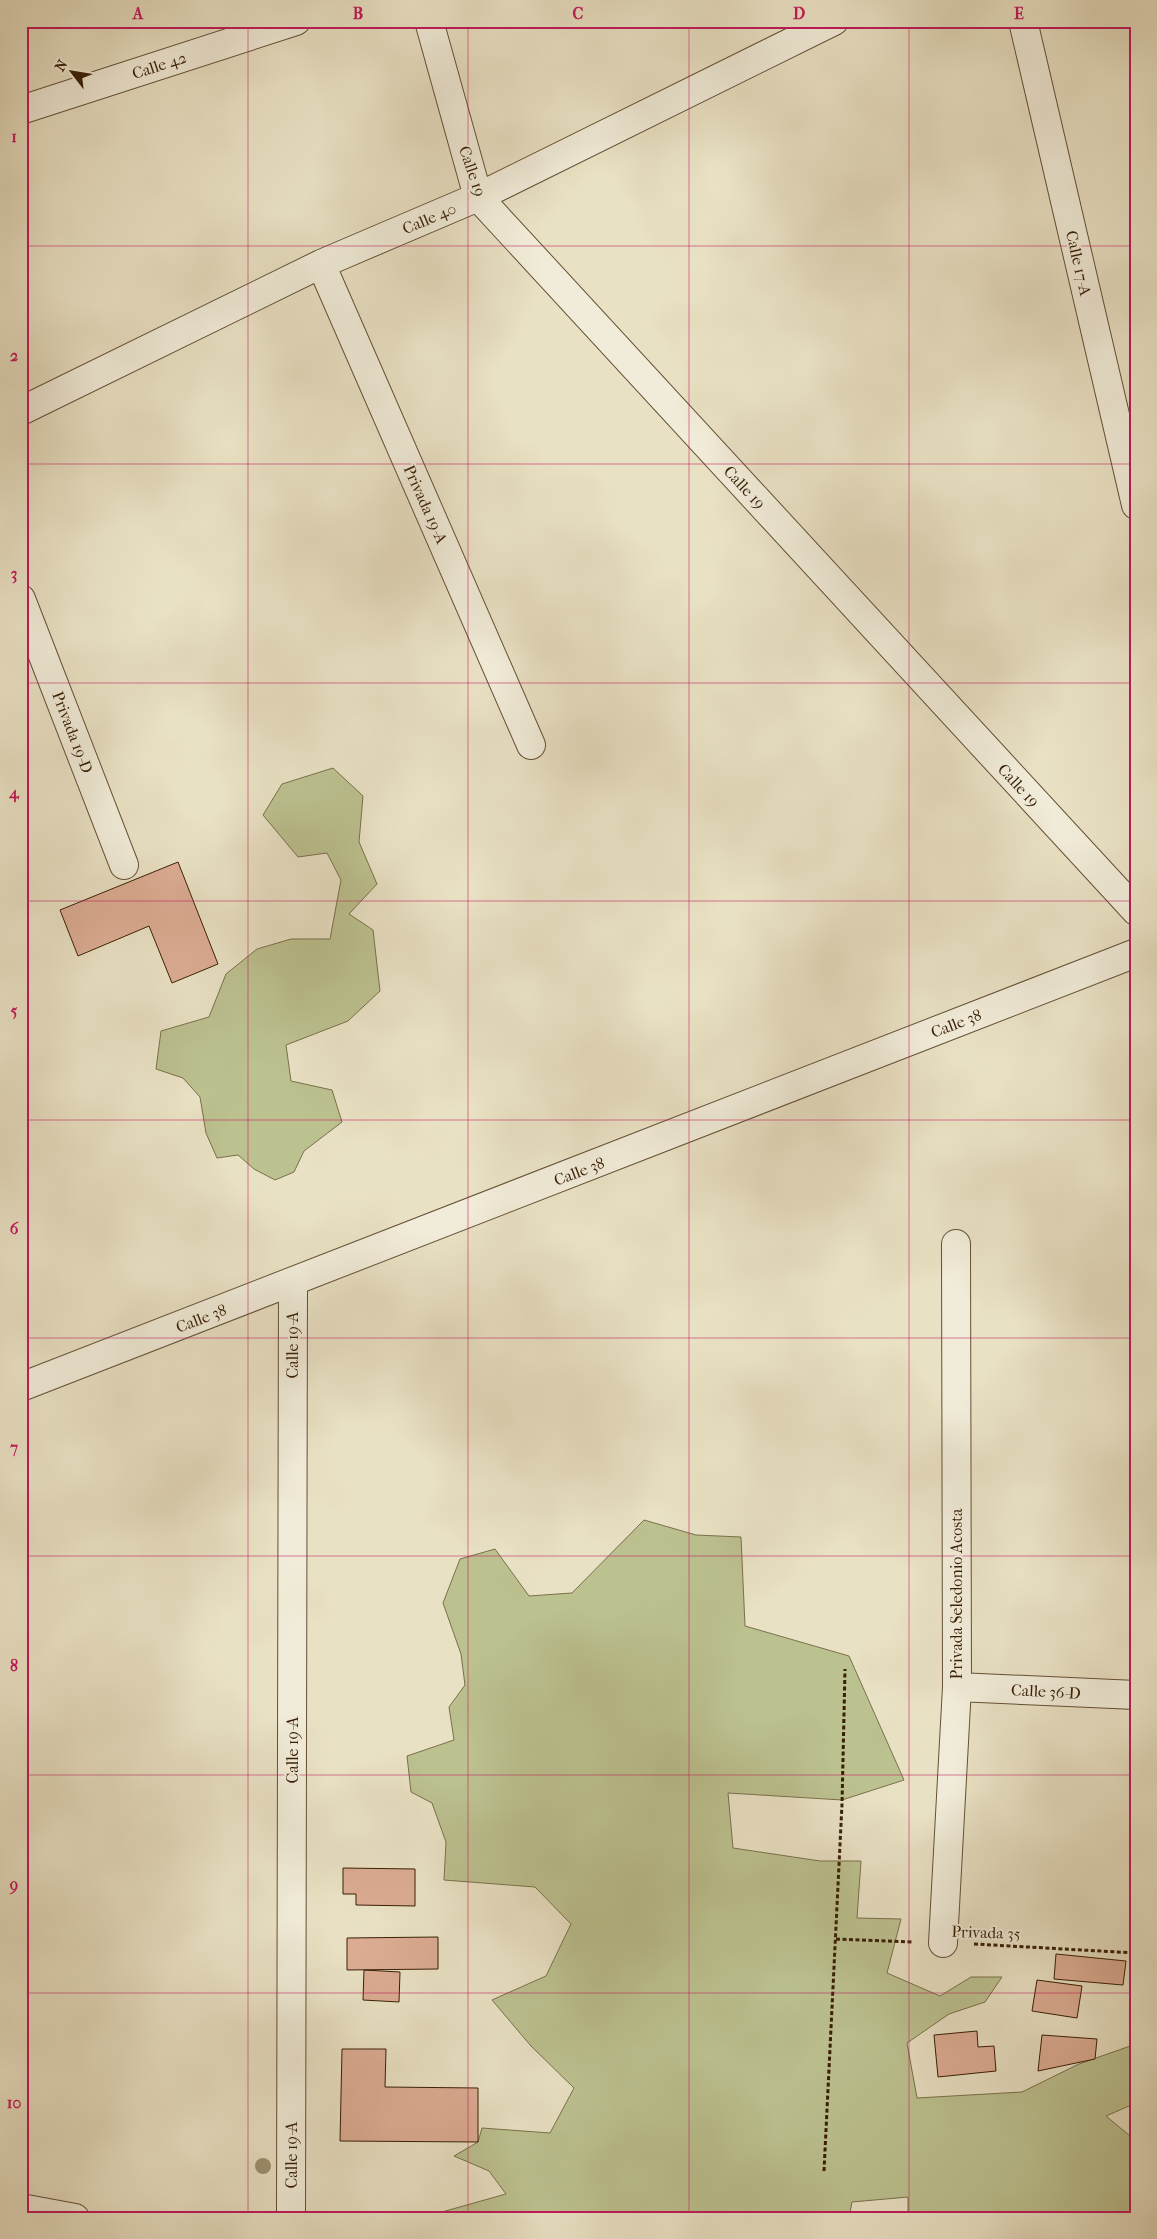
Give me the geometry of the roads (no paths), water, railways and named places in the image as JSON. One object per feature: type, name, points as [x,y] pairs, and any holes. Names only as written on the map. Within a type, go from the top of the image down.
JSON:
[{"type":"street","name":"Calle 42","points":[[21,110],[296,21]]},
{"type":"street","name":"Calle 19","points":[[429,21],[478,197],[1136,911]]},
{"type":"street","name":"Calle 40","points":[[21,411],[321,264],[478,197],[807,27],[834,21]]},
{"type":"street","name":"Calle 17-A","points":[[1023,21],[1136,505]]},
{"type":"street","name":"Privada 19-A","points":[[321,264],[531,744]]},
{"type":"street","name":"Privada 19-D","points":[[21,599],[124,865]]},
{"type":"street","name":"Calle 38","points":[[21,1387],[293,1283],[1136,953]]},
{"type":"street","name":"Privada Seledonio Acosta","points":[[943,1943],[957,1687],[956,1244]]},
{"type":"street","name":"Calle 19-A","points":[[291,2218],[293,1283]]},
{"type":"street","name":"Calle 36-D","points":[[957,1687],[1136,1695]]},
{"type":"street","points":[[21,2208],[75,2218]]}]
